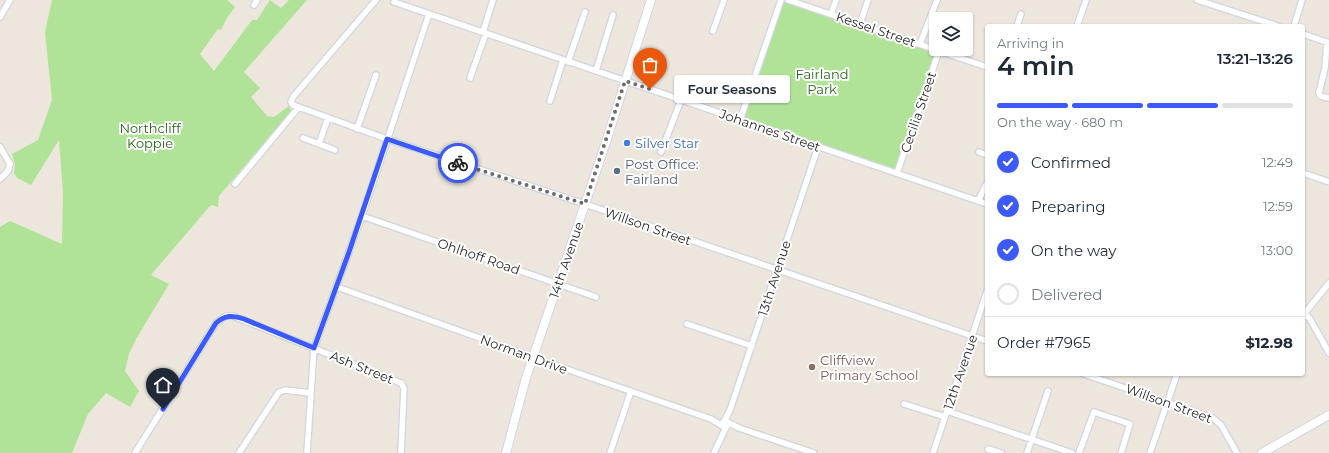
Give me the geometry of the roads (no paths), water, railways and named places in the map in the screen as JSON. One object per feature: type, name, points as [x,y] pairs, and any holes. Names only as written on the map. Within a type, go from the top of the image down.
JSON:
[{"type":"main road","name":"14th Avenue","points":[[506,453],[513,423],[533,358],[585,204],[650,0]]},
{"type":"main road","points":[[1262,453],[1329,415]]},
{"type":"street","points":[[0,17],[10,0]]},
{"type":"street","points":[[235,184],[298,108],[292,104],[292,99],[376,0]]},
{"type":"street","points":[[470,78],[493,0]]},
{"type":"street","points":[[713,31],[724,0]]},
{"type":"street","points":[[740,120],[781,0]]},
{"type":"street","name":"Kessel Street","points":[[788,0],[803,2],[831,14],[929,47]]},
{"type":"street","points":[[831,14],[836,0]]},
{"type":"street","points":[[860,24],[868,0]]},
{"type":"street","points":[[920,44],[937,0]]},
{"type":"street","points":[[1078,24],[1086,0]]},
{"type":"street","points":[[1197,0],[1272,24]]},
{"type":"street","points":[[1295,24],[1302,0]]},
{"type":"street","name":"Johannes Street","points":[[394,2],[985,203]]},
{"type":"street","points":[[550,101],[585,12]]},
{"type":"street","points":[[307,453],[314,348],[362,216],[429,14]]},
{"type":"street","points":[[1018,24],[1021,14]]},
{"type":"street","points":[[596,71],[613,15]]},
{"type":"street","points":[[1305,35],[1328,43],[1325,68],[1319,93],[1320,96],[1329,98]]},
{"type":"street","name":"Cecilia Street","points":[[897,173],[937,56]]},
{"type":"street","name":"Kessel Street","points":[[954,56],[985,66]]},
{"type":"street","points":[[357,129],[376,75]]},
{"type":"street","points":[[662,152],[681,100]]},
{"type":"street","name":"Willson Street","points":[[298,108],[985,340]]},
{"type":"street","points":[[319,144],[328,118]]},
{"type":"street","points":[[303,138],[335,150]]},
{"type":"street","points":[[0,147],[10,164],[8,171],[0,179]]},
{"type":"street","name":"13th Avenue","points":[[714,453],[752,346],[818,147]]},
{"type":"street","points":[[980,152],[985,154]]},
{"type":"street","points":[[1305,174],[1329,182]]},
{"type":"street","points":[[978,201],[985,187]]},
{"type":"street","name":"Ohlhoff Road","points":[[362,216],[596,297]]},
{"type":"street","points":[[1305,311],[1329,283]]},
{"type":"street","name":"Norman Drive","points":[[337,287],[533,358],[806,452],[814,453]]},
{"type":"street","name":"12th Avenue","points":[[932,453],[985,298]]},
{"type":"street","points":[[1305,314],[1329,353]]},
{"type":"street","name":"Ash Street","points":[[135,453],[216,323],[226,316],[232,316],[253,323],[403,385],[401,453]]},
{"type":"street","points":[[687,324],[752,346]]},
{"type":"street","name":"Willson Street","points":[[1090,376],[1167,401],[1215,419],[1237,453]]},
{"type":"street","points":[[1150,453],[1175,376]]},
{"type":"street","points":[[239,453],[279,392],[285,390],[311,393]]},
{"type":"street","points":[[610,453],[631,391]]},
{"type":"street","points":[[1027,453],[1048,391]]},
{"type":"street","points":[[904,404],[1005,430],[1072,453]]},
{"type":"street","points":[[1079,453],[1094,412],[1130,424],[1121,453]]},
{"type":"street","points":[[988,449],[1001,453]]},
{"type":"place","name":"Four Seasons","points":[[650,89]]},
{"type":"place","name":"Silver Star","points":[[627,143]]},
{"type":"place","name":"Post Office: Fairland","points":[[617,171]]},
{"type":"place","name":"Cliffview Primary School","points":[[812,367]]},
{"type":"park label","name":"Fairland Park","points":[[822,82]]},
{"type":"park label","name":"Northcliff Koppie","points":[[150,136]]}]
